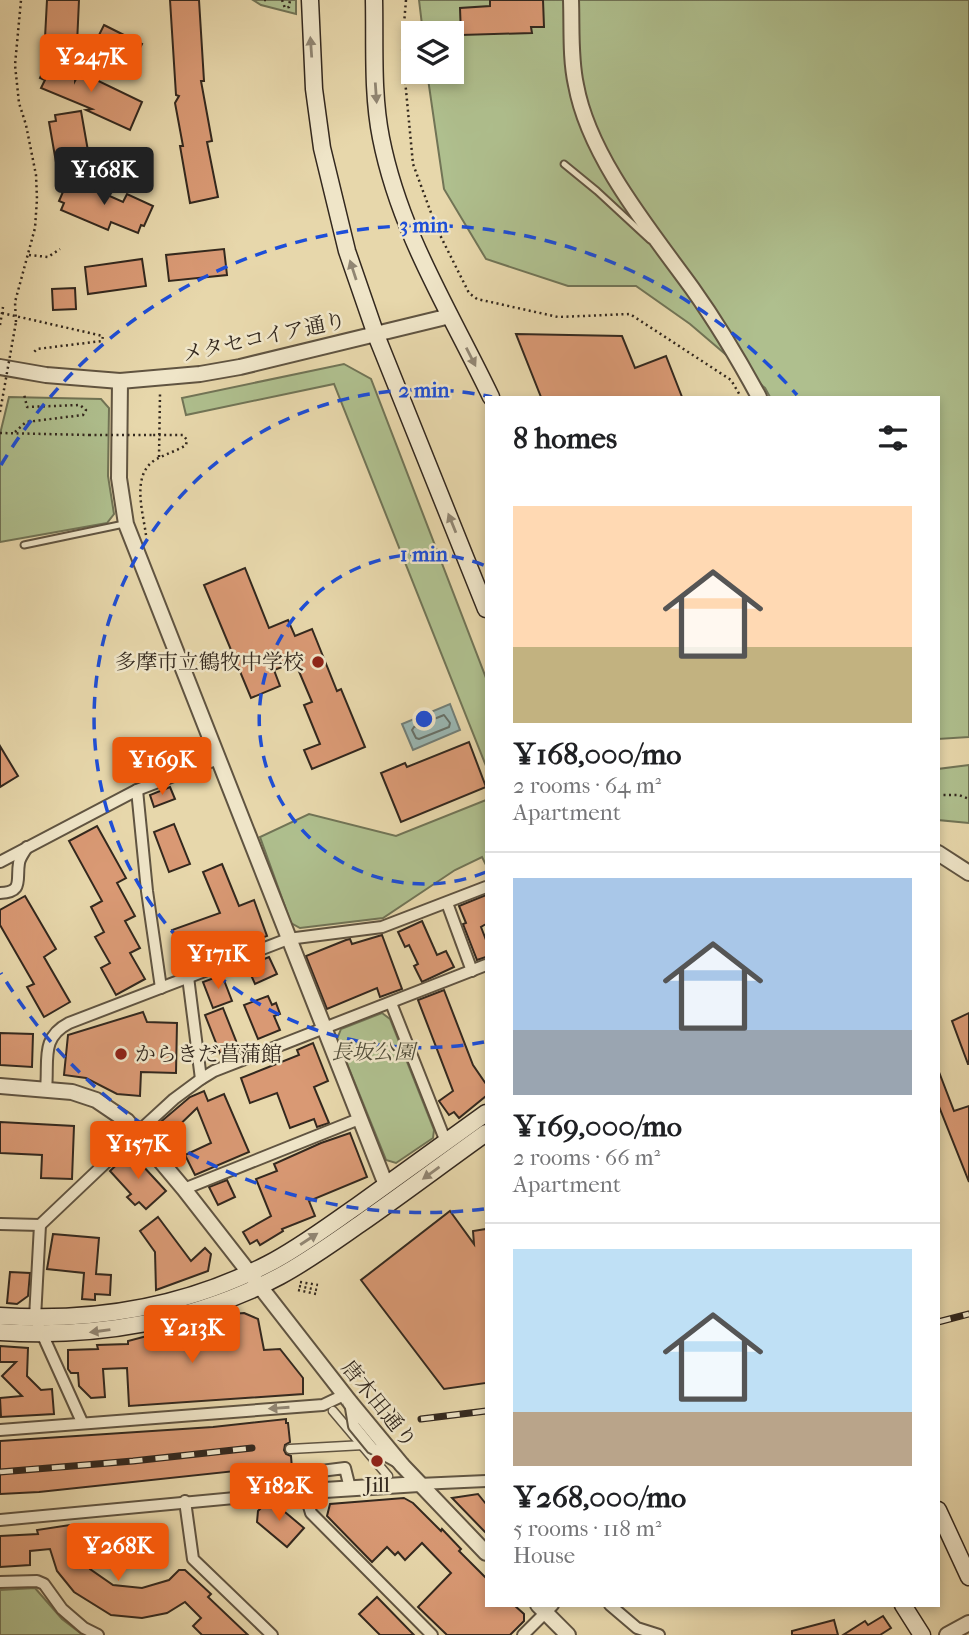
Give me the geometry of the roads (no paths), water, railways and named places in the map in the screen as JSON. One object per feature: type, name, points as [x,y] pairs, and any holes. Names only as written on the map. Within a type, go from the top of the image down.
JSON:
[{"type":"main road","points":[[310,0],[314,89],[322,148],[347,251],[376,335],[485,607]]},
{"type":"main road","points":[[374,0],[377,114],[387,165],[410,235],[490,396]]},
{"type":"main road","points":[[0,1332],[41,1335],[87,1333],[131,1326],[200,1308],[254,1279],[282,1256],[485,1114]]},
{"type":"main road","points":[[0,1316],[86,1317],[192,1295],[296,1267],[485,1134]]},
{"type":"main road","points":[[940,1514],[968,1575]]},
{"type":"main road","points":[[904,1607],[922,1635]]},
{"type":"street","points":[[571,0],[576,85],[589,128],[599,149],[670,259],[717,324],[758,396]]},
{"type":"street","name":"メタセコイア通り","points":[[0,367],[46,375],[120,381],[188,375],[240,367],[450,316]]},
{"type":"street","points":[[120,381],[119,478],[126,524],[386,1185]]},
{"type":"street","points":[[0,862],[137,790],[218,759]]},
{"type":"street","points":[[137,790],[161,988]]},
{"type":"street","points":[[0,893],[17,887],[20,860],[27,847]]},
{"type":"street","points":[[940,854],[969,873]]},
{"type":"street","points":[[46,1088],[49,1039],[56,1030],[289,939],[382,927],[485,887]]},
{"type":"street","points":[[447,903],[472,971]]},
{"type":"street","points":[[82,1422],[35,1318],[40,1225],[174,1099],[201,1079],[215,1071],[485,965]]},
{"type":"street","points":[[188,977],[201,1079]]},
{"type":"street","points":[[391,1003],[446,1142]]},
{"type":"street","name":"唐木田通り","points":[[0,1086],[72,1092],[96,1100],[116,1112],[138,1132],[347,1398],[392,1470],[416,1480],[485,1552]]},
{"type":"street","points":[[184,1189],[359,1119]]},
{"type":"street","points":[[0,1224],[40,1225]]},
{"type":"street","points":[[0,1430],[323,1405],[347,1398]]},
{"type":"street","points":[[333,1411],[363,1445],[392,1470]]},
{"type":"street","points":[[290,1450],[363,1445]]},
{"type":"street","points":[[0,1520],[416,1480],[485,1481]]},
{"type":"street","points":[[309,1491],[311,1514],[432,1635]]},
{"type":"street","points":[[184,1501],[192,1559],[272,1635]]},
{"type":"street","points":[[0,1582],[37,1581],[44,1584],[72,1618],[98,1635]]},
{"type":"street","points":[[523,1635],[546,1607],[568,1635]]},
{"type":"street","points":[[612,1607],[638,1628],[659,1635]]},
{"type":"street","points":[[947,1635],[969,1623]]},
{"type":"lane","points":[[564,164],[670,259]]},
{"type":"lane","points":[[24,545],[126,524]]},
{"type":"water","points":[[450,704],[460,730],[413,750],[402,724]]},
{"type":"railway","points":[[940,1321],[969,1314]]},
{"type":"railway","points":[[421,1419],[485,1411]]},
{"type":"railway","points":[[0,1472],[252,1448]]},
{"type":"place","name":"多摩市立鶴牧中学校","points":[[318,662]]},
{"type":"place","name":"からきだ菖蒲館","points":[[121,1054]]},
{"type":"place","name":"Jill","points":[[377,1461]]},
{"type":"park label","name":"長坂公園","points":[[373,1052]]}]
